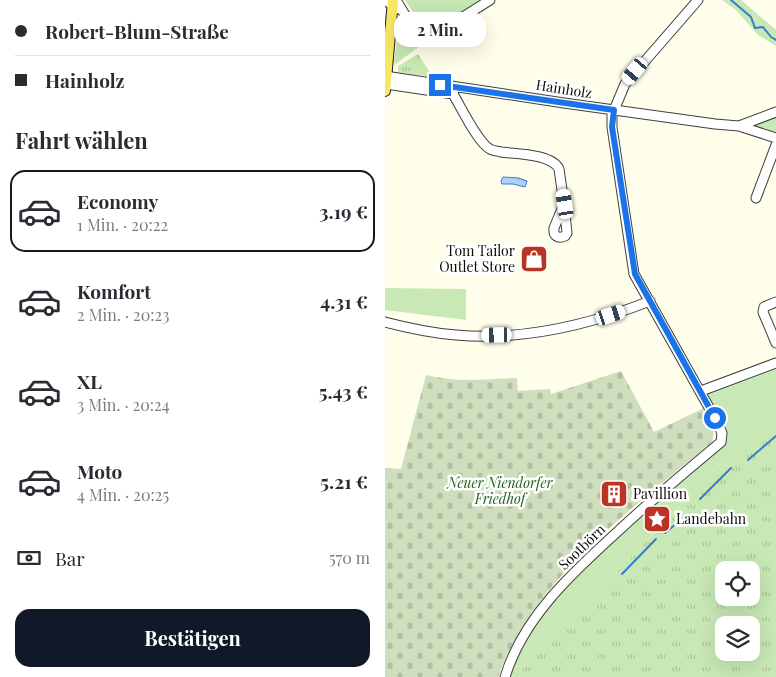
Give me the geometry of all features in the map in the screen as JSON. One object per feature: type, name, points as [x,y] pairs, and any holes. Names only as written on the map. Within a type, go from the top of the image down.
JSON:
[{"type":"main road","points":[[385,91],[392,1]]},
{"type":"street","points":[[392,1],[406,14],[422,34],[429,36],[434,35],[490,0]]},
{"type":"street","points":[[698,0],[625,84],[614,110],[612,127],[631,257],[635,274],[701,391],[776,363]]},
{"type":"street","points":[[390,29],[397,24],[414,25]]},
{"type":"street","name":"Hainholz","points":[[385,80],[739,126],[776,138]]},
{"type":"street","points":[[454,90],[480,140],[489,149],[541,158],[557,164],[565,204]]},
{"type":"street","name":"Hainholz","points":[[739,126],[776,112]]},
{"type":"street","points":[[757,198],[776,145]]},
{"type":"street","points":[[385,322],[457,335],[512,335],[596,320],[650,301]]},
{"type":"street","points":[[776,302],[764,307],[763,312],[776,343]]},
{"type":"street","name":"Sootbörn","points":[[505,677],[515,652],[526,632],[557,590],[649,502],[721,442],[722,436],[716,420],[701,391]]},
{"type":"green space","points":[[405,0],[480,0],[436,28],[431,27],[418,17]]},
{"type":"green space","points":[[722,0],[741,0],[776,30],[776,46],[758,35],[736,10]]},
{"type":"green space","points":[[406,28],[425,42],[396,64],[394,63],[398,32]]},
{"type":"green space","points":[[418,54],[433,77],[398,72],[398,66]]},
{"type":"green space","points":[[776,116],[776,135],[752,128],[752,124]]},
{"type":"green space","points":[[385,288],[466,289],[466,320],[385,310]]},
{"type":"green space","points":[[776,365],[776,420],[714,470],[568,623],[531,648],[519,677],[508,677],[519,651],[531,631],[560,591],[607,544],[722,444],[704,392]]},
{"type":"green space","name":"Neuer Niendorfer Friedhof","points":[[621,371],[654,432],[704,408],[714,430],[712,442],[619,519],[561,576],[536,607],[515,640],[498,677],[385,677],[385,468],[401,469],[426,375],[460,380],[517,378],[518,391],[550,389],[551,394]]},
{"type":"green space","points":[[776,420],[776,677],[519,677],[531,648],[568,623],[714,470]]},
{"type":"water","points":[[503,177],[519,178],[527,181],[525,187],[502,184]]},
{"type":"waterway","points":[[731,0],[751,17],[755,28],[763,27],[776,40]]},
{"type":"waterway","points":[[748,460],[776,436]]},
{"type":"waterway","points":[[700,499],[731,468]]},
{"type":"waterway","points":[[665,533],[682,519]]},
{"type":"waterway","points":[[622,574],[656,539]]},
{"type":"place","name":"Tom Tailor Outlet Store","points":[[534,259]]},
{"type":"place","name":"Pavillion","points":[[614,494]]},
{"type":"place","name":"Landebahn","points":[[657,519]]},
{"type":"route","points":[[440,85],[614,110],[612,127],[635,274],[715,418]]}]
